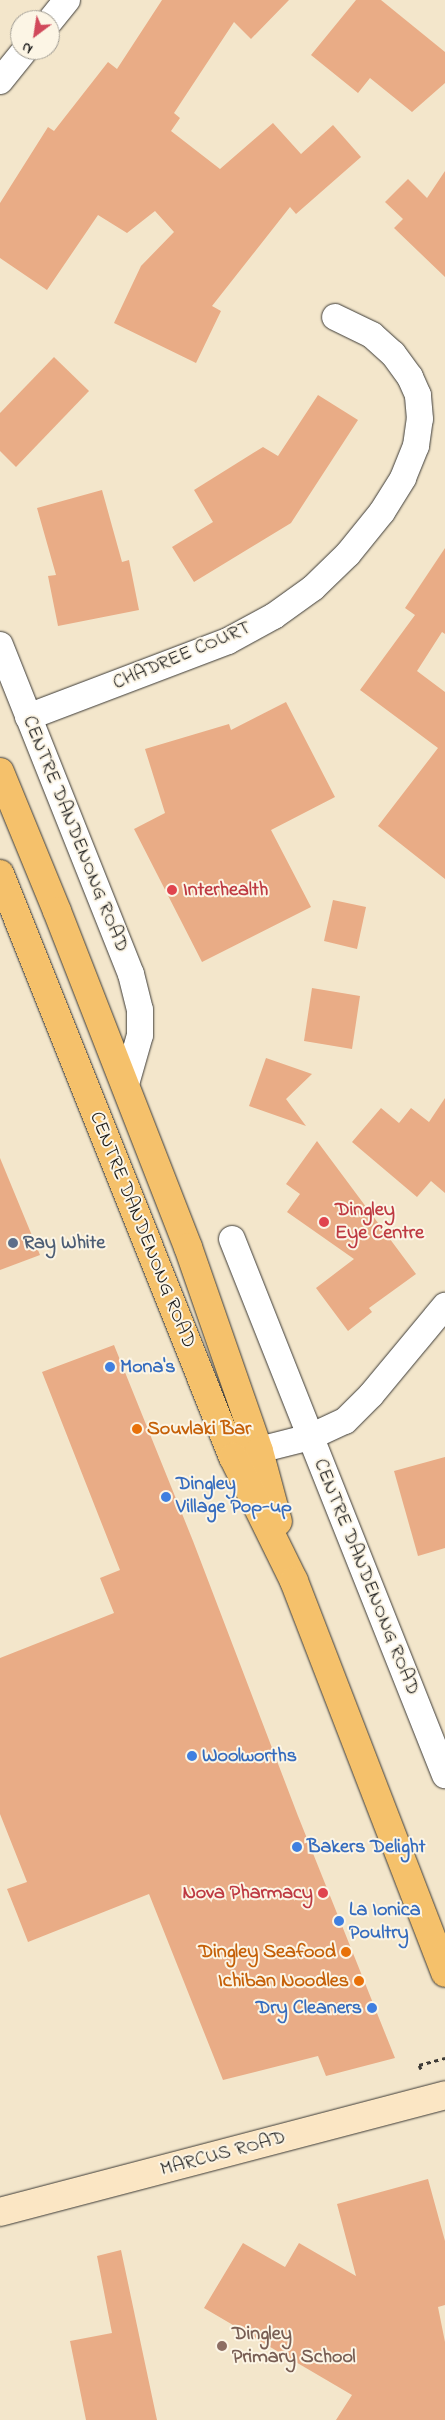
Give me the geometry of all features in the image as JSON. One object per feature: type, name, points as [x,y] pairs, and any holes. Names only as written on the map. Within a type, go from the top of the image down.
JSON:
[{"type":"main road","name":"CENTRE DANDENONG ROAD","points":[[0,772],[126,1084],[188,1247],[259,1451],[294,1581]]},
{"type":"main road","name":"CENTRE DANDENONG ROAD","points":[[0,874],[233,1457],[294,1581],[445,1973]]},
{"type":"main road","name":"MARCUS ROAD","points":[[0,2212],[445,2095]]},
{"type":"street","points":[[58,10],[67,0]]},
{"type":"street","points":[[0,81],[18,60]]},
{"type":"street","name":"CHADREE COURT","points":[[28,718],[228,641],[274,616],[313,588],[348,554],[382,512],[403,478],[416,446],[420,419],[418,395],[410,377],[393,354],[372,335],[335,317]]},
{"type":"street","name":"CENTRE DANDENONG ROAD","points":[[0,645],[130,974],[140,1010],[140,1035],[126,1084]]},
{"type":"street","name":"CENTRE DANDENONG ROAD","points":[[232,1239],[445,1776]]},
{"type":"street","points":[[233,1457],[310,1437],[345,1421],[445,1306]]},
{"type":"building","points":[[162,0],[289,0],[251,39],[234,22],[174,113],[180,118],[171,131],[220,169],[273,123],[301,154],[333,125],[361,157],[296,214],[290,207],[212,306],[221,311],[196,363],[114,323],[141,266],[174,232],[155,211],[127,233],[98,215],[47,290],[0,258],[0,203],[48,127],[54,131],[108,62],[117,69]]},
{"type":"building","points":[[356,0],[381,0],[445,52],[445,83],[412,112],[370,78],[358,93],[311,55]]},
{"type":"building","points":[[445,171],[445,277],[394,228],[403,219],[385,202],[408,179],[427,198]]},
{"type":"building","points":[[54,357],[89,391],[16,467],[0,451],[0,413]]},
{"type":"building","points":[[318,395],[358,420],[291,523],[194,582],[172,547],[213,522],[194,490],[263,447],[278,456]]},
{"type":"building","points":[[102,490],[122,562],[129,560],[139,610],[58,626],[48,576],[56,575],[37,508]]},
{"type":"building","points":[[445,548],[445,634],[442,632],[417,671],[445,692],[445,879],[378,826],[438,748],[360,690],[415,615],[405,608]]},
{"type":"building","points":[[286,702],[335,797],[271,830],[311,907],[202,962],[134,829],[165,813],[145,749],[229,724],[231,730]]},
{"type":"building","points":[[333,900],[366,907],[357,949],[324,941]]},
{"type":"building","points":[[312,988],[360,996],[352,1049],[304,1041]]},
{"type":"building","points":[[266,1058],[312,1074],[286,1099],[306,1126],[249,1106]]},
{"type":"building","points":[[445,1098],[445,1193],[431,1181],[417,1197],[352,1142],[381,1108],[399,1123],[411,1108],[429,1122]]},
{"type":"building","points":[[317,1141],[416,1274],[369,1308],[372,1312],[348,1331],[316,1288],[354,1259],[287,1212],[300,1194],[286,1184]]},
{"type":"building","points":[[0,1158],[40,1255],[0,1270]]},
{"type":"building","points":[[114,1345],[193,1541],[298,1816],[395,2058],[326,2076],[318,2056],[223,2080],[149,1894],[28,1942],[7,1889],[27,1882],[0,1814],[0,1658],[114,1613],[100,1578],[120,1570],[42,1372]]},
{"type":"building","points":[[445,1457],[445,1548],[418,1556],[394,1471]]},
{"type":"building","points":[[428,2179],[445,2241],[445,2305],[438,2307],[445,2342],[445,2420],[336,2420],[352,2395],[204,2308],[243,2243],[285,2267],[299,2243],[356,2276],[337,2204]]},
{"type":"building","points":[[121,2250],[157,2420],[86,2420],[70,2341],[112,2333],[97,2256]]},
{"type":"place","name":"Interhealth","points":[[172,890]]},
{"type":"place","name":"Dingley Eye Centre","points":[[324,1222]]},
{"type":"place","name":"Ray White","points":[[13,1243]]},
{"type":"place","name":"Mona's","points":[[110,1367]]},
{"type":"place","name":"Souvlaki Bar","points":[[137,1429]]},
{"type":"place","name":"Dingley Village Pop-up","points":[[166,1497]]},
{"type":"place","name":"Woolworths","points":[[192,1756]]},
{"type":"place","name":"Bakers Delight","points":[[297,1847]]},
{"type":"place","name":"Nova Pharmacy","points":[[323,1893]]},
{"type":"place","name":"La Ionica Poultry","points":[[339,1921]]},
{"type":"place","name":"Dingley Seafood","points":[[346,1952]]},
{"type":"place","name":"Ichiban Noodles","points":[[359,1981]]},
{"type":"place","name":"Dry Cleaners","points":[[372,2008]]},
{"type":"place","name":"Dingley Primary School","points":[[222,2346]]}]
